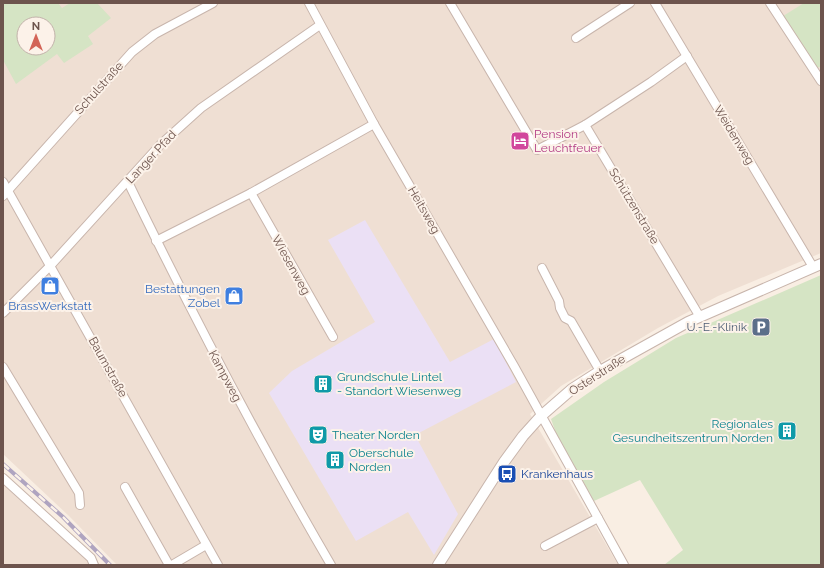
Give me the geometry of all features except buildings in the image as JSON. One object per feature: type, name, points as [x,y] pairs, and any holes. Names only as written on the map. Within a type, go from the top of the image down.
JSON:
[{"type":"street","name":"Schulstraße","points":[[5,193],[132,52],[155,34],[213,3]]},
{"type":"street","name":"Heitsweg","points":[[309,3],[374,124],[541,416],[624,565]]},
{"type":"street","points":[[450,3],[537,150],[585,125],[652,82],[687,56]]},
{"type":"street","points":[[576,38],[630,3]]},
{"type":"street","name":"Weidenweg","points":[[655,3],[817,266]]},
{"type":"street","points":[[770,3],[821,81]]},
{"type":"street","name":"Langer Pfad","points":[[3,313],[51,265],[160,145],[201,108],[320,25]]},
{"type":"street","points":[[156,241],[251,193],[374,124]]},
{"type":"street","name":"Schützenstraße","points":[[585,125],[700,317]]},
{"type":"street","name":"Baumstraße","points":[[3,182],[5,193],[51,265],[218,565]]},
{"type":"street","name":"Kampweg","points":[[128,182],[219,366],[289,492],[332,565]]},
{"type":"street","name":"Wiesenweg","points":[[251,193],[332,337]]},
{"type":"street","name":"Osterstraße","points":[[438,565],[504,462],[523,436],[541,416],[572,389],[600,371],[700,317],[817,266]]},
{"type":"street","points":[[542,268],[559,301],[560,308],[565,318],[571,321],[600,371]]},
{"type":"street","points":[[3,367],[79,493],[80,506]]},
{"type":"street","points":[[3,478],[91,558],[94,565]]},
{"type":"street","points":[[125,487],[170,565],[206,545]]},
{"type":"street","points":[[546,546],[598,518]]},
{"type":"shaded area","points":[[3,3],[821,3],[821,253],[718,296],[658,328],[561,386],[530,414],[618,565],[117,565],[69,516],[3,454]]},
{"type":"shaded area","points":[[365,220],[450,362],[494,339],[516,382],[415,435],[458,514],[434,555],[408,512],[356,541],[269,393],[292,371],[375,322],[328,240]]},
{"type":"shaded area","points":[[3,483],[89,561],[90,565],[3,565]]},
{"type":"green space","points":[[3,3],[58,3],[62,8],[70,3],[97,3],[111,18],[88,36],[93,44],[64,63],[57,54],[56,55],[56,16],[16,16],[16,56],[54,56],[16,84],[3,60]]},
{"type":"green space","points":[[804,3],[821,3],[821,66],[814,70],[780,18]]},
{"type":"green space","points":[[821,275],[821,565],[664,565],[683,550],[640,480],[594,501],[557,436],[551,419],[604,382],[676,338]]},
{"type":"railway","points":[[3,464],[63,517],[110,565]]},
{"type":"place","name":"Pension Leuchtfeuer","points":[[520,141]]},
{"type":"place","name":"BrassWerkstatt","points":[[50,286]]},
{"type":"place","name":"Bestattungen Zobel","points":[[234,296]]},
{"type":"place","name":"U.-E.-Klinik","points":[[761,327]]},
{"type":"place","name":"Grundschule Lintel - Standort Wiesenweg","points":[[323,384]]},
{"type":"place","name":"Regionales Gesundheitszentrum Norden","points":[[787,431]]},
{"type":"place","name":"Theater Norden","points":[[318,435]]},
{"type":"place","name":"Oberschule Norden","points":[[335,460]]},
{"type":"place","name":"Krankenhaus","points":[[507,474]]}]
